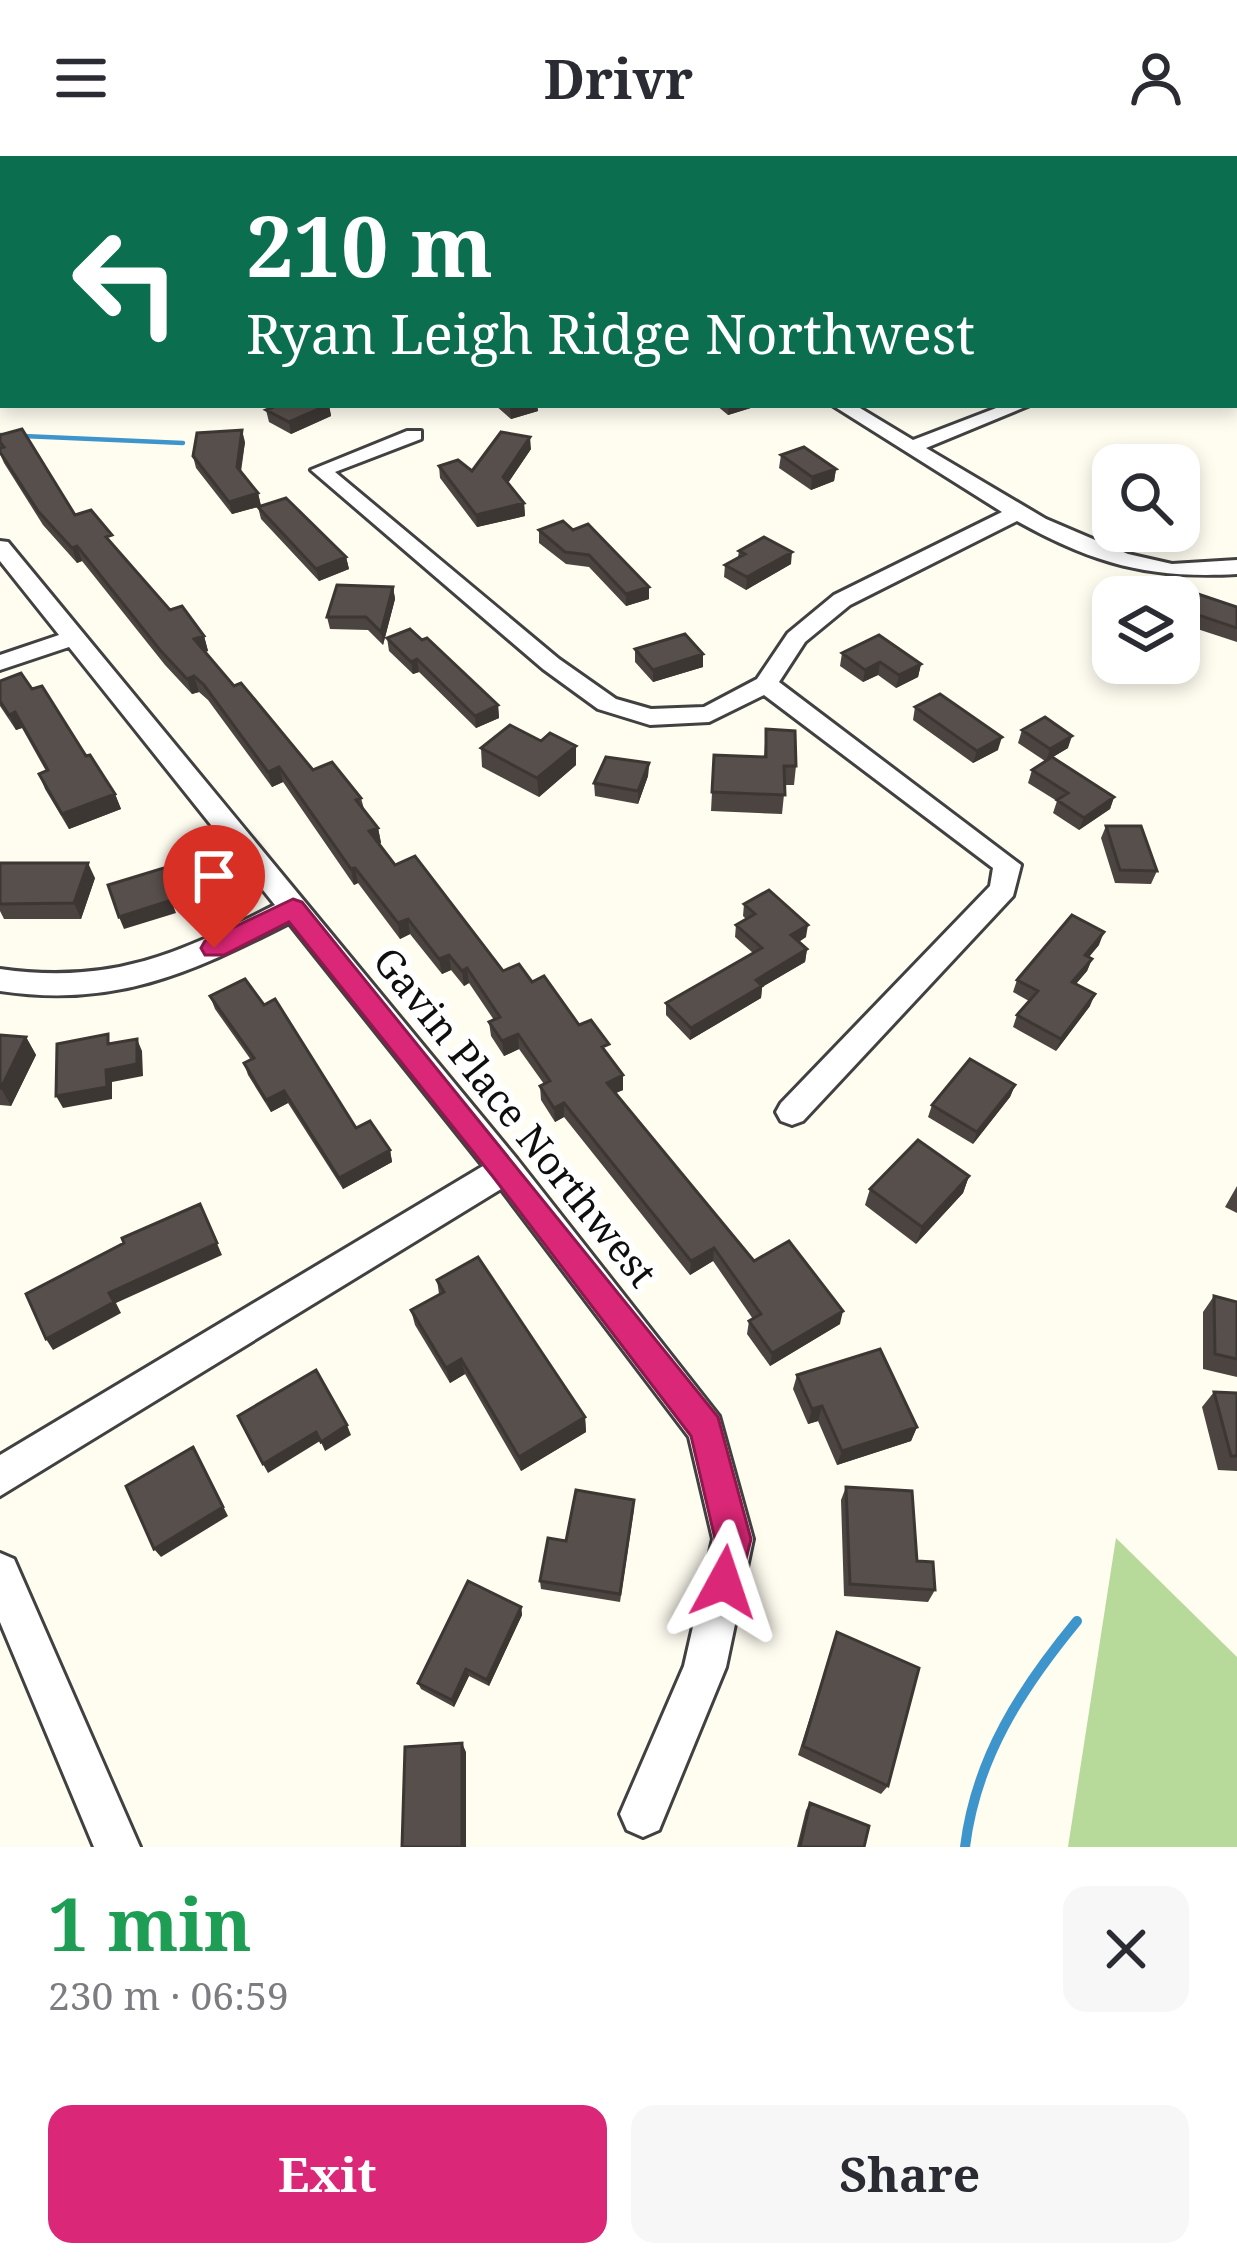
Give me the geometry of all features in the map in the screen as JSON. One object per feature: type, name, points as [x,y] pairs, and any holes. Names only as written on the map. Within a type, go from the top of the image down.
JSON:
[{"type":"street","points":[[846,408],[1020,511],[1127,562],[1168,571],[1237,567]]},
{"type":"street","points":[[913,447],[1013,408]]},
{"type":"street","points":[[414,435],[321,470],[551,664],[607,704],[650,716],[709,714],[766,684],[796,638],[842,600],[1020,511]]},
{"type":"street","name":"Gavin Place Northwest","points":[[0,547],[505,1169],[706,1429],[733,1539],[705,1667],[643,1814]]},
{"type":"street","points":[[0,663],[74,638]]},
{"type":"street","points":[[766,684],[1007,865],[1003,889],[792,1112]]},
{"type":"street","points":[[0,980],[71,990],[108,987],[175,968],[293,908]]},
{"type":"street","points":[[0,1477],[505,1169]]},
{"type":"street","points":[[0,1573],[117,1847]]},
{"type":"green space","points":[[1116,1538],[1237,1657],[1237,1847],[1068,1847]]},
{"type":"building","points":[[271,408],[321,408],[289,422],[266,410]]},
{"type":"building","points":[[22,429],[75,515],[91,510],[112,535],[106,537],[170,610],[182,606],[204,636],[194,639],[234,686],[241,683],[313,770],[332,762],[361,798],[356,800],[378,828],[369,831],[395,865],[415,856],[503,971],[519,964],[532,982],[544,976],[579,1025],[591,1020],[609,1044],[602,1047],[623,1075],[607,1083],[754,1261],[789,1241],[843,1311],[772,1353],[749,1321],[761,1314],[714,1248],[691,1261],[564,1103],[554,1108],[540,1086],[550,1081],[518,1034],[502,1041],[489,1022],[500,1017],[467,968],[462,971],[449,955],[439,959],[408,919],[398,923],[355,868],[351,869],[279,767],[268,772],[204,685],[194,676],[187,679],[77,546],[72,548],[38,511],[0,452],[4,447],[0,435]]},
{"type":"building","points":[[242,430],[237,467],[258,493],[229,502],[193,456],[197,433]]},
{"type":"building","points":[[501,432],[530,437],[503,477],[524,503],[476,515],[439,466],[458,460],[472,471]]},
{"type":"building","points":[[804,447],[836,469],[812,477],[781,455]]},
{"type":"building","points":[[286,498],[346,557],[316,569],[258,507]]},
{"type":"building","points":[[563,521],[573,530],[588,524],[649,587],[626,594],[589,555],[565,552],[539,530]]},
{"type":"building","points":[[764,537],[792,552],[747,577],[725,565],[745,554],[739,551]]},
{"type":"building","points":[[337,585],[393,587],[381,632],[366,617],[327,617]]},
{"type":"building","points":[[1200,595],[1237,607],[1237,628],[1200,616]]},
{"type":"building","points":[[410,629],[422,640],[427,638],[498,705],[475,716],[417,659],[411,662],[387,638]]},
{"type":"building","points":[[685,634],[703,654],[653,670],[635,649]]},
{"type":"building","points":[[879,635],[921,664],[899,675],[880,662],[865,670],[842,653]]},
{"type":"building","points":[[21,673],[32,689],[42,686],[115,794],[62,814],[39,774],[48,770],[15,712],[9,715],[0,701],[0,681]]},
{"type":"building","points":[[940,694],[1002,737],[977,751],[915,707]]},
{"type":"building","points":[[1045,717],[1072,736],[1050,749],[1022,730]]},
{"type":"building","points":[[510,725],[541,741],[550,733],[576,746],[537,778],[481,748]]},
{"type":"building","points":[[766,729],[795,731],[796,766],[784,766],[785,795],[712,792],[714,755],[766,757]]},
{"type":"building","points":[[606,757],[649,763],[638,791],[594,783]]},
{"type":"building","points":[[1052,757],[1114,797],[1084,818],[1057,800],[1068,793],[1032,770]]},
{"type":"building","points":[[1106,826],[1141,826],[1157,871],[1120,870]]},
{"type":"building","points":[[0,863],[88,863],[74,903],[0,904]]},
{"type":"building","points":[[180,863],[188,886],[169,892],[172,900],[119,917],[108,885]]},
{"type":"building","points":[[769,890],[808,925],[791,935],[807,949],[756,980],[762,986],[691,1028],[666,1003],[762,948],[736,925],[755,914],[744,904]]},
{"type":"building","points":[[1072,915],[1104,932],[1085,955],[1092,959],[1072,982],[1095,994],[1061,1039],[1017,1015],[1038,991],[1017,980]]},
{"type":"building","points":[[245,979],[264,1005],[275,999],[356,1128],[370,1121],[390,1150],[339,1178],[284,1091],[266,1100],[244,1063],[254,1058],[210,996]]},
{"type":"building","points":[[108,1034],[108,1044],[137,1039],[137,1064],[106,1070],[107,1087],[56,1096],[57,1044]]},
{"type":"building","points":[[0,1035],[26,1037],[1,1088],[0,1088]]},
{"type":"building","points":[[970,1059],[1015,1085],[977,1132],[932,1105]]},
{"type":"building","points":[[918,1140],[969,1176],[922,1227],[870,1189]]},
{"type":"building","points":[[200,1204],[217,1243],[109,1293],[114,1302],[46,1339],[26,1294],[124,1243],[122,1238]]},
{"type":"building","points":[[478,1257],[585,1417],[519,1457],[461,1359],[446,1368],[411,1310],[444,1292],[437,1280]]},
{"type":"building","points":[[1214,1296],[1237,1302],[1237,1359],[1215,1354]]},
{"type":"building","points":[[880,1349],[917,1427],[842,1451],[822,1406],[812,1409],[797,1375]]},
{"type":"building","points":[[316,1370],[347,1425],[321,1442],[316,1432],[263,1464],[238,1416]]},
{"type":"building","points":[[1214,1392],[1237,1393],[1237,1456],[1231,1456]]},
{"type":"building","points":[[193,1447],[223,1507],[154,1549],[126,1486]]},
{"type":"building","points":[[846,1487],[912,1491],[917,1561],[933,1562],[935,1590],[850,1584]]},
{"type":"building","points":[[576,1490],[634,1500],[620,1594],[540,1581],[548,1538],[566,1541]]},
{"type":"building","points":[[468,1581],[521,1607],[487,1680],[466,1669],[452,1700],[418,1683]]},
{"type":"building","points":[[837,1632],[919,1668],[888,1786],[803,1746]]},
{"type":"building","points":[[462,1743],[462,1847],[402,1847],[405,1747]]},
{"type":"building","points":[[810,1803],[869,1826],[864,1847],[800,1847]]},
{"type":"waterway","points":[[0,435],[183,443]]},
{"type":"waterway","points":[[965,1847],[979,1784],[1004,1726],[1037,1672],[1077,1621]]},
{"type":"route","points":[[214,948],[293,908],[505,1169],[706,1429],[733,1539],[724,1582]]}]
